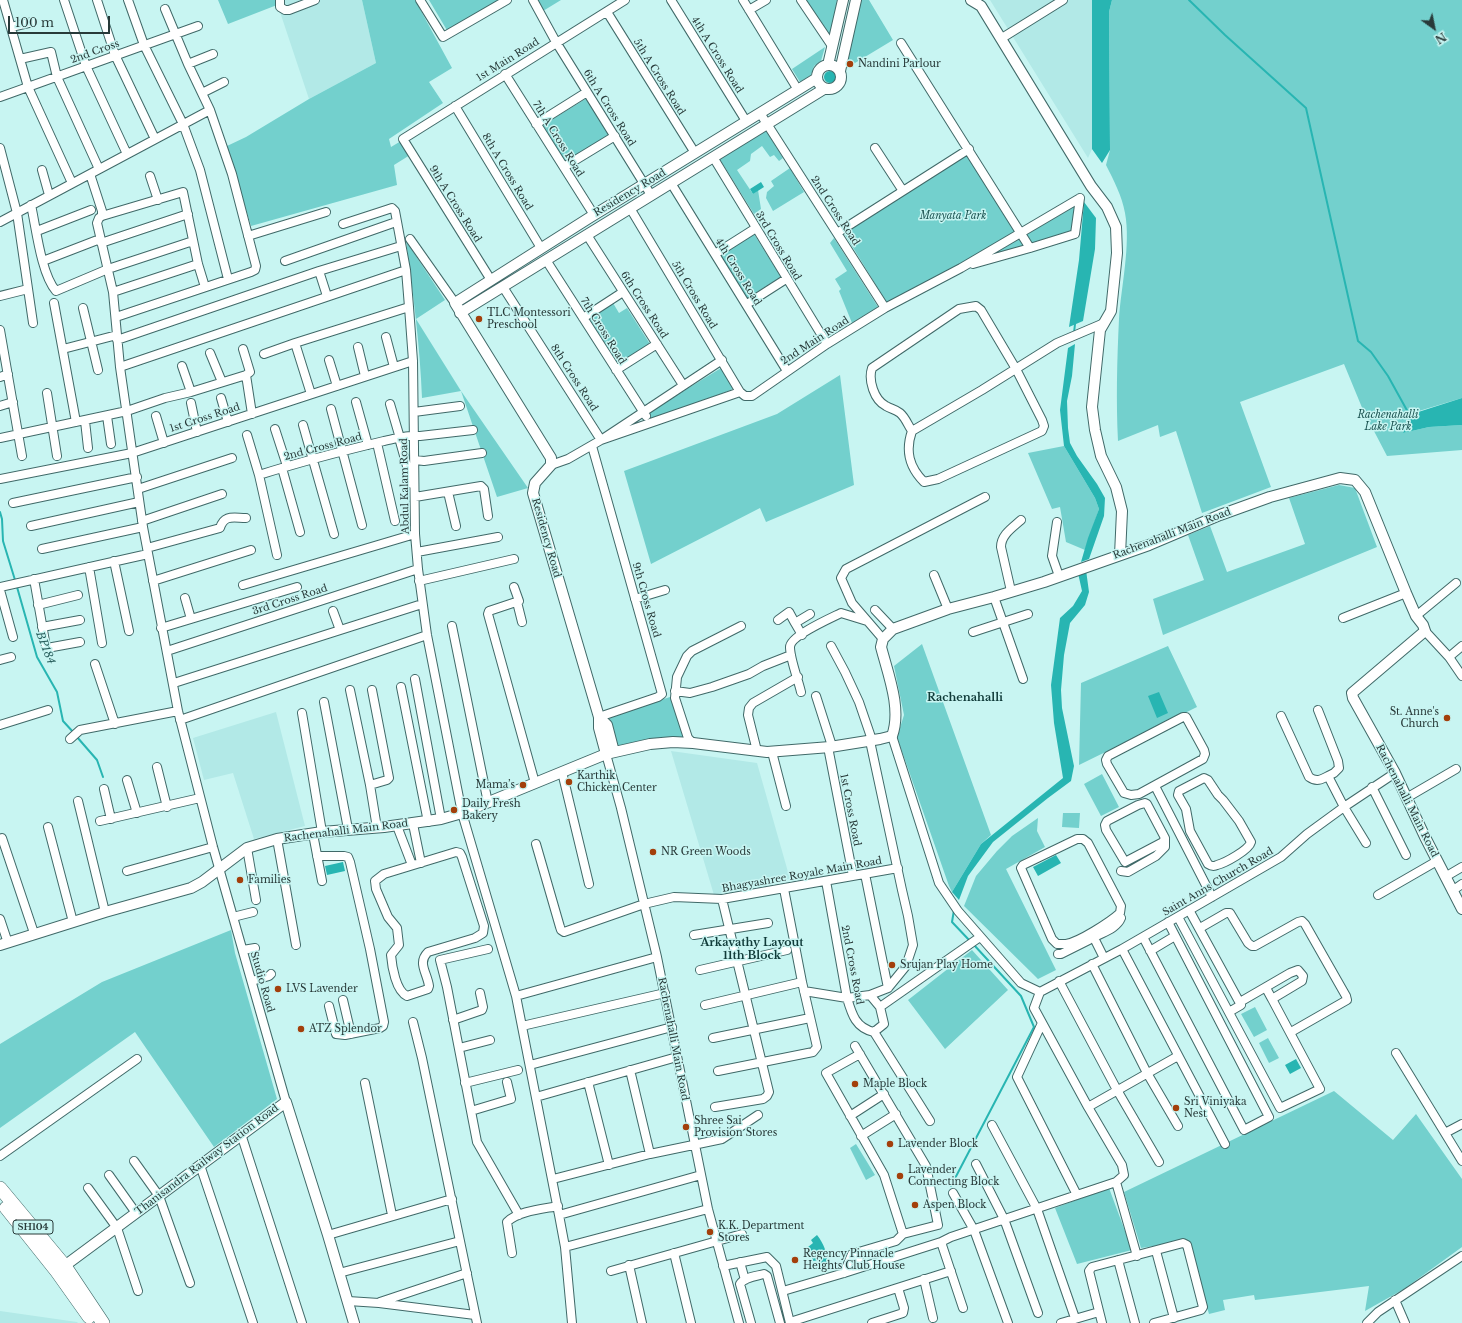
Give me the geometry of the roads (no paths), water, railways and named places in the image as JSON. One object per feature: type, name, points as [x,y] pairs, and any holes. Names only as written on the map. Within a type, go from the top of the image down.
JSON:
[{"type":"main road","name":"SH104","points":[[0,1188],[103,1323]]},
{"type":"main road","name":"SH104","points":[[0,1201],[61,1269],[93,1323]]},
{"type":"street","points":[[3,0],[28,87],[72,183]]},
{"type":"street","points":[[64,0],[86,66],[127,154]]},
{"type":"street","points":[[97,0],[115,55],[155,139]]},
{"type":"street","points":[[128,0],[144,46],[183,124],[200,170],[228,280]]},
{"type":"street","points":[[280,0],[280,7],[285,10],[289,10],[315,0]]},
{"type":"street","points":[[420,0],[443,37],[507,0]]},
{"type":"street","name":"6th A Cross Road","points":[[533,0],[556,42],[651,195]]},
{"type":"street","name":"1st Main Road","points":[[403,139],[625,0]]},
{"type":"street","name":"4th A Cross Road","points":[[671,0],[746,121]]},
{"type":"street","points":[[743,0],[798,90]]},
{"type":"street","points":[[749,10],[766,0]]},
{"type":"street","points":[[801,0],[832,46]]},
{"type":"street","points":[[828,65],[843,0]]},
{"type":"street","points":[[840,71],[835,66],[824,66],[819,71],[817,78],[819,84],[824,89],[832,90],[838,86],[842,79],[840,71],[856,0]]},
{"type":"street","points":[[971,0],[981,3],[1096,195],[1107,207],[1116,227],[1117,253],[1111,311],[1100,330],[1092,407],[1095,430],[1101,456],[1116,486],[1122,511],[1120,555]]},
{"type":"street","points":[[1002,38],[1063,0]]},
{"type":"street","points":[[116,317],[228,280],[255,270],[256,266],[232,174],[210,110],[174,34],[165,9]]},
{"type":"street","name":"5th A Cross Road","points":[[607,12],[697,152]]},
{"type":"street","points":[[11,27],[33,22]]},
{"type":"street","name":"2nd Cross","points":[[0,97],[198,26]]},
{"type":"street","points":[[901,43],[1030,248],[961,268]]},
{"type":"street","points":[[20,59],[51,52],[57,77],[99,169]]},
{"type":"street","points":[[188,64],[213,54]]},
{"type":"street","name":"7th A Cross Road","points":[[505,74],[564,167],[591,216]]},
{"type":"street","name":"Residency Road","points":[[455,303],[591,216],[817,78]]},
{"type":"street","points":[[202,93],[224,82]]},
{"type":"street","name":"Residency Road","points":[[460,313],[824,89]]},
{"type":"street","points":[[536,124],[587,92]]},
{"type":"street","name":"8th A Cross Road","points":[[455,106],[541,248]]},
{"type":"street","points":[[0,222],[210,110]]},
{"type":"street","name":"2nd Cross Road","points":[[760,113],[885,308]]},
{"type":"street","points":[[564,167],[615,136]]},
{"type":"street","name":"9th A Cross Road","points":[[403,139],[491,280]]},
{"type":"street","points":[[0,148],[17,213],[33,323]]},
{"type":"street","points":[[875,148],[903,191]]},
{"type":"street","points":[[837,233],[969,149]]},
{"type":"street","points":[[697,152],[710,159]]},
{"type":"street","name":"3rd Cross Road","points":[[710,159],[756,228],[827,344]]},
{"type":"street","points":[[42,170],[50,195]]},
{"type":"street","points":[[90,174],[102,211],[102,216],[182,192],[198,264],[205,287]]},
{"type":"street","points":[[150,176],[158,200]]},
{"type":"street","name":"4th Cross Road","points":[[671,183],[787,371]]},
{"type":"street","name":"2nd Main Road","points":[[551,465],[568,459],[601,440],[651,422],[740,392],[745,396],[752,396],[827,344],[885,308],[961,268],[1080,198],[1075,234],[1030,248]]},
{"type":"street","points":[[31,205],[43,261],[52,286],[56,291],[108,269],[193,241]]},
{"type":"street","name":"Abdul Kalam Road","points":[[356,236],[347,222],[392,208],[395,211],[406,270],[413,361],[415,534],[422,604],[462,813],[516,996],[558,1206],[565,1247],[572,1323]]},
{"type":"street","name":"5th Cross Road","points":[[630,208],[740,392]]},
{"type":"street","points":[[37,231],[91,210]]},
{"type":"street","points":[[248,236],[326,212]]},
{"type":"street","points":[[43,261],[188,214]]},
{"type":"street","name":"Studio Road","points":[[102,216],[98,218],[97,223],[113,292],[120,367],[132,453],[137,477],[139,502],[161,628],[168,651],[178,711],[200,798],[286,1102]]},
{"type":"street","points":[[591,216],[597,229]]},
{"type":"street","points":[[285,261],[396,222]]},
{"type":"street","points":[[715,254],[756,228]]},
{"type":"street","name":"6th Cross Road","points":[[587,235],[683,385]]},
{"type":"street","points":[[410,239],[455,303],[551,458],[551,465]]},
{"type":"street","points":[[63,349],[117,338],[319,271],[402,246]]},
{"type":"street","points":[[541,248],[547,260]]},
{"type":"street","name":"7th Cross Road","points":[[547,260],[643,413],[651,422]]},
{"type":"street","points":[[113,292],[198,264]]},
{"type":"street","points":[[120,367],[406,270]]},
{"type":"street","points":[[319,271],[327,296]]},
{"type":"street","points":[[747,304],[786,279]]},
{"type":"street","name":"8th Cross Road","points":[[504,287],[601,440]]},
{"type":"street","points":[[0,296],[28,289]]},
{"type":"street","points":[[583,318],[624,292]]},
{"type":"street","points":[[54,303],[80,422],[88,448]]},
{"type":"street","points":[[912,431],[901,413],[894,408],[886,407],[881,403],[872,389],[870,375],[872,368],[959,309],[976,306],[981,310],[1016,369],[1044,426],[1042,431],[938,479],[924,482],[919,477],[912,465],[908,453],[908,444],[912,431],[1016,369],[1057,343],[1104,323]]},
{"type":"street","points":[[264,354],[294,343],[409,307]]},
{"type":"street","points":[[83,308],[98,370]]},
{"type":"street","points":[[0,330],[4,376],[13,402],[22,456]]},
{"type":"street","points":[[386,337],[394,367]]},
{"type":"street","points":[[294,343],[311,394]]},
{"type":"street","points":[[616,370],[657,344]]},
{"type":"street","points":[[358,347],[365,376]]},
{"type":"street","points":[[0,438],[108,416],[246,375],[250,372],[243,350]]},
{"type":"street","points":[[210,353],[222,382]]},
{"type":"street","points":[[329,360],[337,386]]},
{"type":"street","points":[[601,440],[722,360]]},
{"type":"street","name":"1st Cross Road","points":[[0,480],[132,453],[413,361]]},
{"type":"street","points":[[182,366],[191,392]]},
{"type":"street","points":[[246,375],[252,414]]},
{"type":"street","points":[[48,393],[57,456]]},
{"type":"street","points":[[221,398],[228,422]]},
{"type":"street","points":[[0,406],[13,402]]},
{"type":"street","points":[[356,402],[368,445]]},
{"type":"street","points":[[190,403],[197,432]]},
{"type":"street","points":[[390,404],[415,493],[448,492],[481,486],[484,489],[488,516]]},
{"type":"street","points":[[414,412],[460,406]]},
{"type":"street","points":[[331,409],[362,525]]},
{"type":"street","points":[[108,416],[111,444]]},
{"type":"street","points":[[156,416],[164,443]]},
{"type":"street","points":[[303,425],[334,534]]},
{"type":"street","points":[[275,429],[300,532]]},
{"type":"street","name":"2nd Cross Road","points":[[259,475],[343,451],[399,438],[414,435],[420,436],[473,430]]},
{"type":"street","points":[[247,436],[259,475],[277,555]]},
{"type":"street","points":[[377,443],[395,522]]},
{"type":"street","name":"9th Cross Road","points":[[592,446],[662,694],[658,697],[599,717]]},
{"type":"street","points":[[415,460],[424,461],[482,453]]},
{"type":"street","points":[[138,489],[232,458]]},
{"type":"street","name":"Residency Road","points":[[551,465],[535,483],[533,493],[599,717],[599,728],[610,753]]},
{"type":"street","points":[[13,503],[137,477]]},
{"type":"street","name":"Rachenahalli Main Road","points":[[883,639],[893,629],[948,609],[1011,592],[1120,555],[1270,497],[1340,478],[1355,480],[1365,492],[1406,593],[1416,616],[1423,625],[1424,631],[1352,693],[1353,698],[1408,798],[1445,878],[1462,909]]},
{"type":"street","points":[[448,492],[456,526]]},
{"type":"street","points":[[42,549],[143,524],[222,494]]},
{"type":"street","points":[[782,1291],[941,1242],[1004,1219],[1116,1182],[1124,1175],[1122,1165],[1088,1107],[1034,1008],[1040,992],[1021,983],[957,910],[939,883],[892,736],[896,719],[895,702],[881,646],[883,639],[852,603],[841,578],[846,569],[985,497]]},
{"type":"street","points":[[31,526],[139,502]]},
{"type":"street","points":[[13,638],[0,589],[13,584],[114,561],[148,551],[220,528],[223,520],[228,518],[246,518]]},
{"type":"street","points":[[1011,592],[1001,541],[1003,536],[1021,520]]},
{"type":"street","points":[[1057,522],[1052,556],[1059,576]]},
{"type":"street","points":[[243,585],[415,534]]},
{"type":"street","points":[[417,552],[498,537]]},
{"type":"street","points":[[153,581],[251,550]]},
{"type":"street","points":[[419,581],[514,559]]},
{"type":"street","points":[[114,561],[128,631]]},
{"type":"street","points":[[89,567],[102,643]]},
{"type":"street","name":"3rd Cross Road","points":[[168,651],[418,569]]},
{"type":"street","points":[[934,575],[948,609]]},
{"type":"street","points":[[34,579],[46,647],[80,642]]},
{"type":"street","points":[[1416,616],[1456,583]]},
{"type":"street","points":[[161,628],[297,587]]},
{"type":"street","points":[[514,587],[519,601],[517,602],[522,622]]},
{"type":"street","points":[[636,599],[665,590]]},
{"type":"street","points":[[1343,618],[1406,593]]},
{"type":"street","points":[[38,605],[78,596]]},
{"type":"street","points":[[994,597],[1023,679]]},
{"type":"street","points":[[185,598],[191,619]]},
{"type":"street","points":[[517,602],[489,611],[488,614],[535,784]]},
{"type":"street","points":[[174,683],[422,604]]},
{"type":"street","points":[[875,610],[893,629]]},
{"type":"street","points":[[333,611],[340,630]]},
{"type":"street","points":[[778,620],[789,612],[802,635]]},
{"type":"street","points":[[801,692],[791,655],[790,642],[817,625],[841,613],[867,621]]},
{"type":"street","points":[[795,623],[810,614]]},
{"type":"street","points":[[973,632],[1028,614]]},
{"type":"street","points":[[42,626],[80,620]]},
{"type":"street","points":[[452,626],[488,803]]},
{"type":"street","points":[[693,743],[688,738],[677,706],[675,690],[677,677],[687,656],[692,652],[741,626]]},
{"type":"street","points":[[1424,631],[1449,657],[1462,676]]},
{"type":"street","points":[[180,720],[427,634]]},
{"type":"street","points":[[831,646],[859,702],[871,740],[898,868]]},
{"type":"street","points":[[1449,657],[1462,646]]},
{"type":"street","points":[[675,690],[690,692],[712,687],[749,674],[763,666],[791,655]]},
{"type":"street","points":[[0,660],[11,657]]},
{"type":"street","points":[[95,664],[115,724]]},
{"type":"street","points":[[756,751],[748,715],[749,708],[753,703],[798,677]]},
{"type":"street","points":[[415,679],[441,820]]},
{"type":"street","points":[[401,687],[428,822]]},
{"type":"street","points":[[350,690],[370,785],[377,828]]},
{"type":"street","points":[[370,785],[389,778],[372,690]]},
{"type":"street","name":"1st Cross Road","points":[[816,696],[830,747],[853,876]]},
{"type":"street","points":[[324,702],[348,829]]},
{"type":"street","points":[[0,725],[48,710]]},
{"type":"street","points":[[1281,716],[1309,777],[1313,780],[1318,780],[1334,773],[1339,768],[1338,761],[1318,710]]},
{"type":"street","points":[[70,739],[80,730],[178,711]]},
{"type":"street","points":[[302,713],[318,833],[317,856],[322,881]]},
{"type":"street","points":[[1186,717],[1204,750],[1205,754],[1203,759],[1155,786],[1139,794],[1128,795],[1124,793],[1106,760],[1108,756],[1179,718],[1186,717]]},
{"type":"street","name":"Rachenahalli Main Road","points":[[4,944],[105,912],[191,888],[202,882],[220,867],[248,848],[277,839],[318,833],[348,829],[397,826],[441,820],[488,803],[610,753],[650,744],[673,742],[772,752],[830,747],[892,736]]},
{"type":"street","points":[[772,752],[786,806]]},
{"type":"street","name":"Rachenahalli Main Road","points":[[610,753],[621,808],[665,993],[708,1208],[739,1323]]},
{"type":"street","points":[[157,767],[167,807]]},
{"type":"street","points":[[1408,798],[1456,769]]},
{"type":"street","points":[[562,772],[589,884]]},
{"type":"street","name":"Saint Anns Church Road","points":[[1040,992],[1122,949],[1281,857],[1308,834],[1344,807],[1395,773]]},
{"type":"street","points":[[1328,776],[1344,807],[1366,843]]},
{"type":"street","points":[[1204,778],[1208,780],[1239,821],[1248,836],[1250,844],[1247,849],[1219,865],[1210,866],[1190,831],[1186,809],[1178,796],[1178,793],[1179,791],[1204,778]]},
{"type":"street","points":[[128,780],[137,813]]},
{"type":"street","points":[[1155,786],[1212,897]]},
{"type":"street","points":[[1372,787],[1406,855]]},
{"type":"street","points":[[104,789],[111,819]]},
{"type":"street","points":[[100,821],[167,807],[200,798]]},
{"type":"street","points":[[78,801],[105,912]]},
{"type":"street","points":[[1116,813],[1139,801],[1145,802],[1149,806],[1165,838],[1164,847],[1156,856],[1128,872],[1121,871]]},
{"type":"street","points":[[1163,802],[1149,806],[1138,805],[1107,821],[1105,825],[1106,830],[1125,862],[1163,842],[1165,838]]},
{"type":"street","points":[[412,824],[421,863]]},
{"type":"street","points":[[397,826],[412,865]]},
{"type":"street","points":[[48,827],[73,922]]},
{"type":"street","points":[[1180,836],[1190,831]]},
{"type":"street","points":[[2,838],[34,934]]},
{"type":"street","points":[[277,839],[296,945]]},
{"type":"street","points":[[1058,954],[1061,954],[1091,936],[1120,912],[1121,906],[1088,844],[1083,839],[1077,839],[1023,865],[1021,871],[1052,939],[1057,944],[1067,944],[1091,936],[1114,927],[1119,923],[1121,918]]},
{"type":"street","name":"Bhagyashree Royale Main Road","points":[[536,844],[561,930],[564,932],[644,904],[674,897],[722,900],[898,868],[913,946],[906,966],[888,988],[870,995],[847,998],[804,991]]},
{"type":"street","points":[[128,871],[214,847]]},
{"type":"street","points":[[248,848],[256,900]]},
{"type":"street","points":[[456,852],[460,853],[484,930],[481,935],[475,938],[428,952],[422,962],[429,986],[428,989],[407,996],[403,994],[399,988],[392,966],[391,956],[399,945],[397,928],[388,917],[376,889],[375,881],[384,874],[421,863],[456,852]]},
{"type":"street","points":[[317,856],[344,856],[348,857],[350,862],[370,949],[384,1022],[383,1026],[380,1028],[351,1034],[336,1034],[332,1006]]},
{"type":"street","points":[[1378,895],[1437,861]]},
{"type":"street","points":[[1445,878],[1462,867]]},
{"type":"street","points":[[865,874],[888,988]]},
{"type":"street","name":"2nd Cross Road","points":[[826,881],[847,998],[851,1012],[858,1023],[865,1030],[874,1032],[930,1121]]},
{"type":"street","points":[[1452,890],[1462,884]]},
{"type":"street","points":[[718,1071],[813,1052],[816,1050],[817,1047],[802,982],[784,888]]},
{"type":"street","points":[[715,1107],[763,1099],[769,1092],[722,900]]},
{"type":"street","points":[[1189,910],[1240,1003]]},
{"type":"street","points":[[234,917],[253,912]]},
{"type":"street","points":[[1200,928],[1226,913],[1230,913],[1248,943],[1255,946],[1298,922],[1302,921],[1305,924],[1347,1000],[1291,1032]]},
{"type":"street","points":[[1178,917],[1280,1108],[1320,1089],[1291,1032],[1266,988]]},
{"type":"street","points":[[0,919],[4,944]]},
{"type":"street","points":[[1143,937],[1244,1130],[1269,1117],[1168,922]]},
{"type":"street","points":[[694,935],[768,923]]},
{"type":"street","points":[[1091,936],[1102,959]]},
{"type":"street","points":[[1150,951],[1175,936]]},
{"type":"street","points":[[880,1007],[980,937]]},
{"type":"street","points":[[243,950],[255,948]]},
{"type":"street","points":[[488,949],[440,960],[479,1146],[519,1215]]},
{"type":"street","points":[[1122,949],[1225,1144]]},
{"type":"street","points":[[700,970],[788,950]]},
{"type":"street","points":[[516,996],[657,957]]},
{"type":"street","points":[[1092,964],[1147,1073],[1178,1126]]},
{"type":"street","points":[[1228,1009],[1290,973],[1298,970],[1302,976],[1302,980],[1272,999]]},
{"type":"street","points":[[252,981],[271,974]]},
{"type":"street","points":[[1060,981],[1117,1090],[1159,1162]]},
{"type":"street","points":[[705,1005],[802,982]]},
{"type":"street","points":[[453,1020],[482,1010],[483,1007],[480,993]]},
{"type":"street","points":[[522,1026],[665,993]]},
{"type":"street","points":[[870,995],[880,1007],[884,1024],[874,1032]]},
{"type":"street","points":[[343,1000],[351,1034]]},
{"type":"street","points":[[713,1038],[810,1018]]},
{"type":"street","points":[[348,1301],[379,1303],[476,1319],[452,1199],[413,1022]]},
{"type":"street","points":[[1042,1023],[1017,1077],[1077,1195]]},
{"type":"street","points":[[530,1065],[672,1027]]},
{"type":"street","points":[[459,1048],[490,1040]]},
{"type":"street","points":[[844,1273],[852,1254],[896,1241],[902,1234],[938,1225],[926,1166],[855,1046]]},
{"type":"street","points":[[1396,1052],[1418,1091],[1462,1161]]},
{"type":"street","points":[[860,1054],[826,1073],[884,1175],[902,1234]]},
{"type":"street","points":[[1088,1107],[1178,1056]]},
{"type":"street","points":[[536,1097],[677,1057]]},
{"type":"street","points":[[0,1156],[137,1059]]},
{"type":"street","points":[[465,1084],[518,1070]]},
{"type":"street","points":[[630,1070],[650,1154]]},
{"type":"street","points":[[471,1111],[511,1099],[507,1082]]},
{"type":"street","points":[[588,1082],[609,1165]]},
{"type":"street","points":[[365,1083],[392,1216]]},
{"type":"street","points":[[850,1116],[884,1094]]},
{"type":"street","name":"Thanisandra Railway Station Road","points":[[61,1269],[286,1102],[354,1323]]},
{"type":"street","points":[[861,1136],[896,1114]]},
{"type":"street","points":[[553,1179],[650,1154],[695,1146],[722,1139],[758,1115]]},
{"type":"street","points":[[1445,1133],[1462,1124]]},
{"type":"street","points":[[992,1125],[1037,1209],[1075,1318]]},
{"type":"street","points":[[241,1134],[302,1323]]},
{"type":"street","points":[[134,1161],[159,1196],[190,1283]]},
{"type":"street","points":[[976,1164],[1004,1219],[1038,1313]]},
{"type":"street","points":[[200,1165],[253,1323]]},
{"type":"street","points":[[109,1174],[136,1213]]},
{"type":"street","points":[[559,1215],[701,1175]]},
{"type":"street","points":[[1116,1182],[1137,1256]]},
{"type":"street","points":[[88,1188],[117,1228],[138,1291]]},
{"type":"street","points":[[953,1193],[974,1230],[1008,1323]]},
{"type":"street","points":[[328,1235],[452,1199]]},
{"type":"street","points":[[512,1253],[507,1222],[511,1218],[519,1215],[558,1206]]},
{"type":"street","points":[[565,1247],[708,1208]]},
{"type":"street","points":[[611,1271],[742,1234]]},
{"type":"street","points":[[855,1269],[860,1248],[889,1239]]},
{"type":"street","points":[[339,1273],[460,1241]]},
{"type":"street","points":[[941,1242],[963,1308]]},
{"type":"street","points":[[1102,1323],[1089,1271],[1092,1267],[1156,1250],[1183,1244],[1187,1245],[1203,1307],[1200,1310],[1154,1323]]},
{"type":"street","points":[[1156,1250],[1174,1318]]},
{"type":"street","points":[[674,1253],[691,1323]]},
{"type":"street","points":[[1367,1323],[1378,1312],[1395,1300],[1462,1256]]},
{"type":"street","points":[[724,1266],[767,1257],[776,1266],[790,1323],[951,1271]]},
{"type":"street","points":[[1118,1260],[1135,1323]]},
{"type":"street","points":[[740,1262],[744,1280]]},
{"type":"street","points":[[629,1266],[642,1323]]},
{"type":"street","points":[[379,1303],[467,1273]]},
{"type":"street","points":[[752,1323],[740,1284],[741,1281],[764,1274],[768,1276],[780,1323]]},
{"type":"street","points":[[924,1279],[933,1318]]},
{"type":"street","points":[[872,1323],[903,1313],[904,1308],[898,1288]]},
{"type":"street","points":[[1395,1300],[1405,1323]]},
{"type":"street","points":[[1061,1323],[1099,1312]]},
{"type":"waterway","points":[[1189,0],[1225,35],[1306,108],[1358,341],[1371,352],[1388,376],[1409,414]]},
{"type":"waterway","points":[[1074,333],[1075,324]]},
{"type":"waterway","name":"BP184","points":[[0,512],[2,519],[3,541],[15,580]]},
{"type":"waterway","name":"BP184","points":[[17,587],[37,657],[57,692],[63,721],[74,733]]},
{"type":"waterway","name":"BP184","points":[[77,737],[97,760],[103,777]]},
{"type":"waterway","points":[[954,910],[952,922],[970,941]]},
{"type":"waterway","points":[[951,1186],[1034,1027],[1021,996],[974,945]]},
{"type":"place","name":"Nandini Parlour","points":[[850,64]]},
{"type":"place","name":"TLC Montessori Preschool","points":[[479,319]]},
{"type":"place","name":"St. Anne's Church","points":[[1447,718]]},
{"type":"place","name":"Karthik Chicken Center","points":[[569,782]]},
{"type":"place","name":"Mama’s","points":[[523,785]]},
{"type":"place","name":"Daily Fresh Bakery","points":[[454,810]]},
{"type":"place","name":"NR Green Woods","points":[[653,852]]},
{"type":"place","name":"Families","points":[[240,880]]},
{"type":"place","name":"Srujan Play Home","points":[[892,965]]},
{"type":"place","name":"LVS Lavender","points":[[278,989]]},
{"type":"place","name":"ATZ Splendor","points":[[301,1029]]},
{"type":"place","name":"Maple Block","points":[[855,1084]]},
{"type":"place","name":"Sri Viniyaka Nest","points":[[1176,1108]]},
{"type":"place","name":"Shree Sai Provision Stores","points":[[686,1127]]},
{"type":"place","name":"Lavender Block","points":[[890,1144]]},
{"type":"place","name":"Lavender Connecting Block","points":[[900,1176]]},
{"type":"place","name":"Aspen Block","points":[[915,1205]]},
{"type":"place","name":"K.K. Department Stores","points":[[710,1232]]},
{"type":"place","name":"Regency Pinnacle Heights Club House","points":[[795,1260]]},
{"type":"district","name":"Rachenahalli","points":[[965,698]]},
{"type":"district","name":"Arkavathy Layout 11th Block","points":[[752,949]]},
{"type":"park label","name":"Manyata Park","points":[[953,216]]},
{"type":"park label","name":"Rachenahalli Lake Park","points":[[1388,420]]}]
